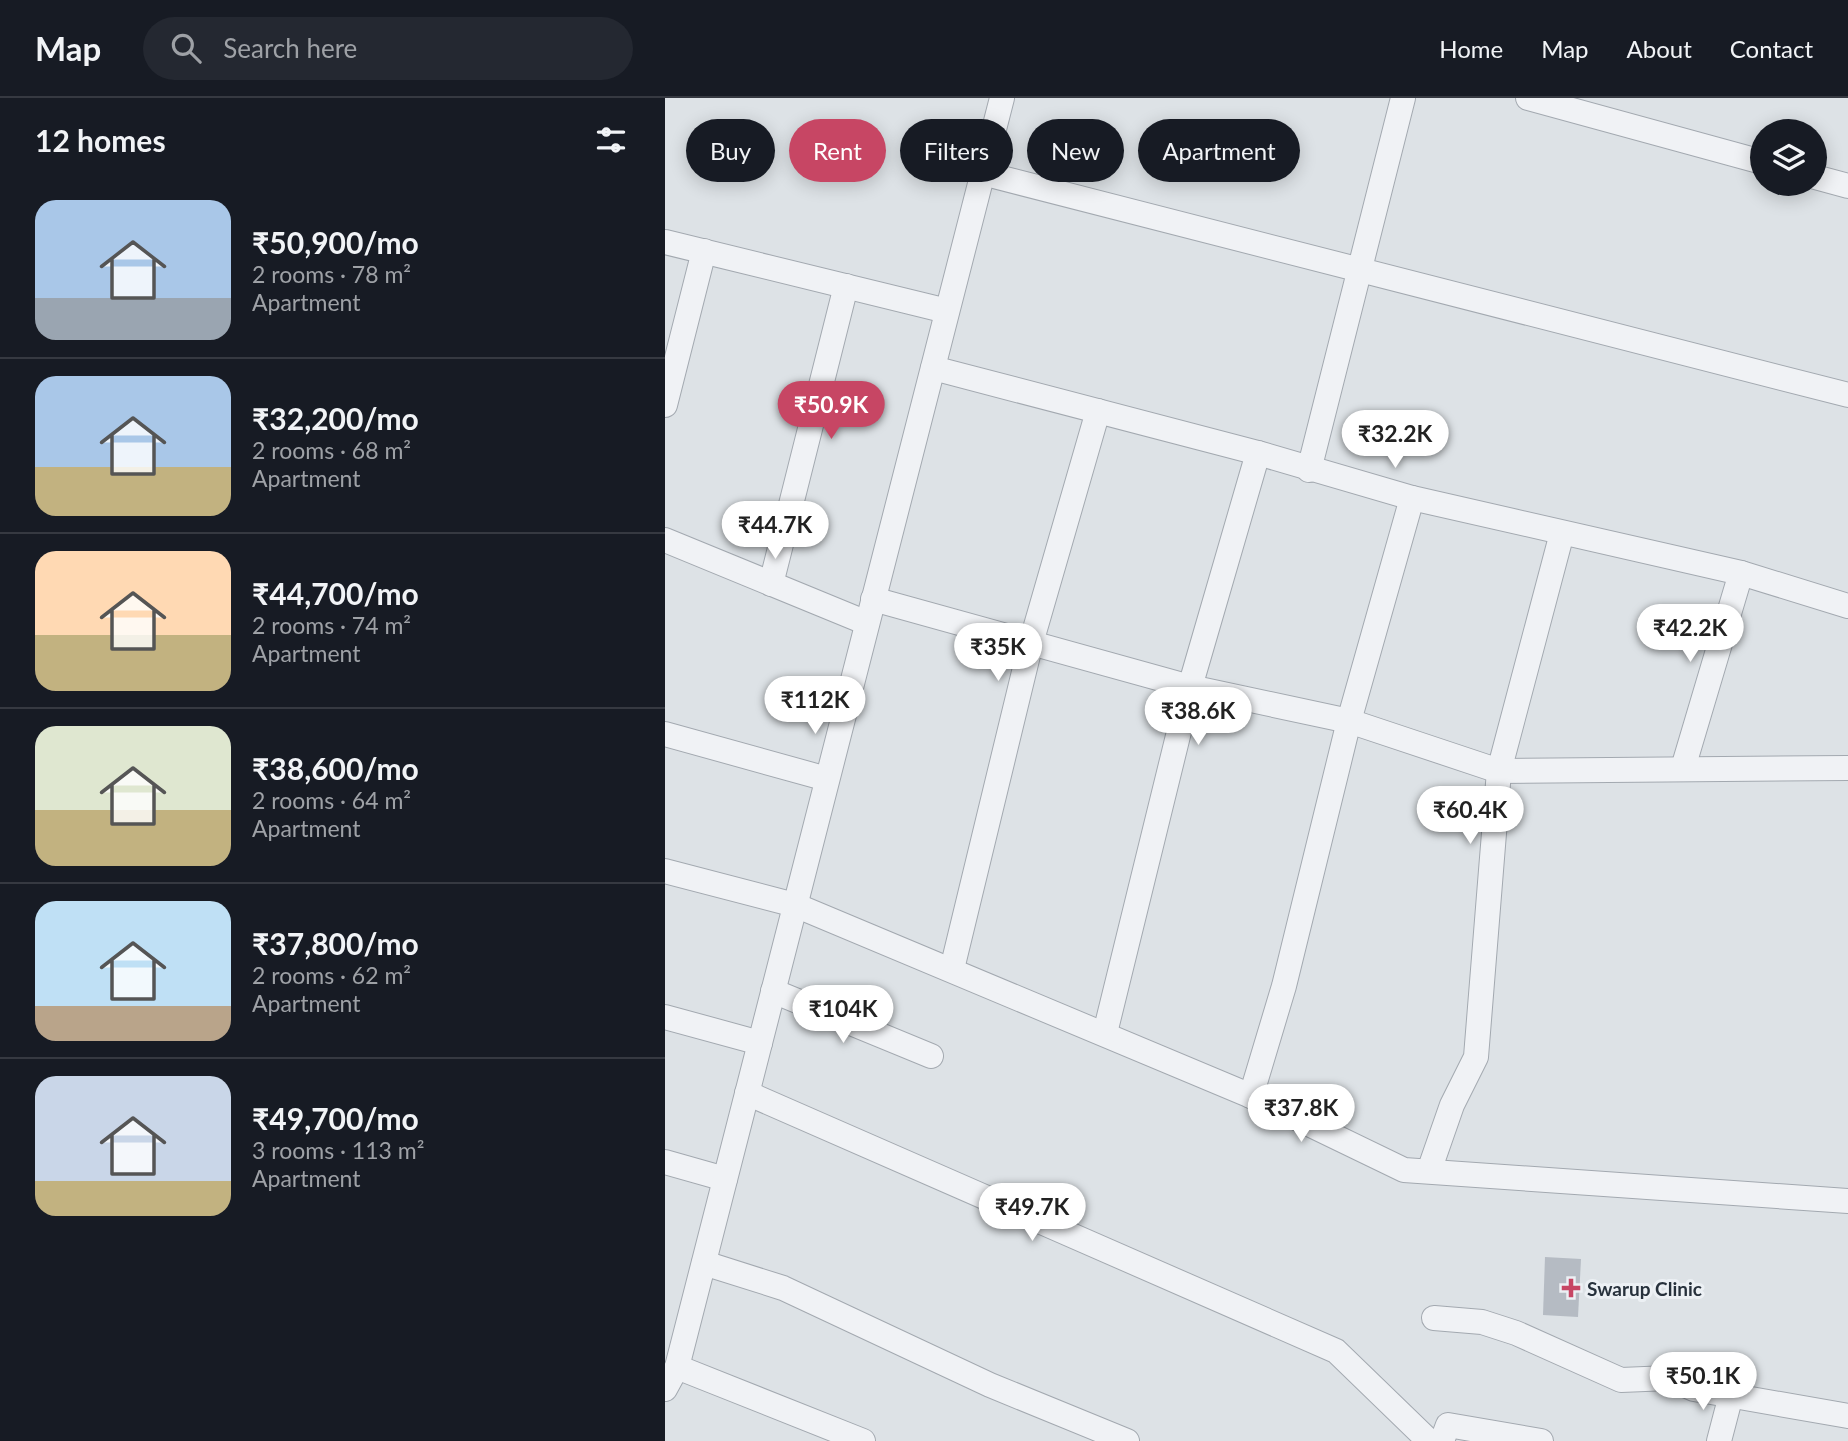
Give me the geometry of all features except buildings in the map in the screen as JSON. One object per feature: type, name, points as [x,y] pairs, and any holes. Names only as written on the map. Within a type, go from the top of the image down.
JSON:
[{"type":"street","points":[[996,119],[1002,98]]},
{"type":"street","points":[[1309,470],[1403,98]]},
{"type":"street","points":[[1528,98],[1750,159]]},
{"type":"street","points":[[1827,180],[1848,186]]},
{"type":"street","points":[[1013,181],[1848,395]]},
{"type":"street","points":[[665,1389],[677,1367],[980,182]]},
{"type":"street","points":[[665,242],[947,311]]},
{"type":"street","points":[[665,405],[704,251]]},
{"type":"street","points":[[771,584],[846,286]]},
{"type":"street","points":[[933,368],[1258,453],[1412,498],[1741,573],[1848,606]]},
{"type":"street","points":[[952,969],[1031,643],[1098,411]]},
{"type":"street","points":[[1105,1033],[1190,687],[1258,453]]},
{"type":"street","points":[[1251,1096],[1284,986],[1349,721],[1412,498]]},
{"type":"street","points":[[1429,1171],[1452,1105],[1476,1057],[1499,771],[1562,533]]},
{"type":"street","points":[[665,540],[771,584],[870,611],[1031,643],[1190,687],[1349,721],[1499,771],[1848,768]]},
{"type":"street","points":[[1683,768],[1741,573]]},
{"type":"street","points":[[665,734],[827,779]]},
{"type":"street","points":[[665,871],[795,905],[1251,1096],[1404,1170],[1848,1201]]},
{"type":"street","points":[[773,991],[931,1056]]},
{"type":"street","points":[[665,1017],[760,1042]]},
{"type":"street","points":[[747,1093],[1336,1351],[1429,1441]]},
{"type":"street","points":[[665,1163],[725,1179]]},
{"type":"street","points":[[704,1263],[783,1288],[990,1385],[1127,1441]]},
{"type":"street","points":[[1434,1318],[1482,1322],[1516,1333],[1621,1380],[1669,1378],[1695,1389],[1848,1416]]},
{"type":"street","points":[[677,1367],[863,1441]]},
{"type":"street","points":[[1719,1441],[1731,1395]]},
{"type":"street","points":[[1442,1441],[1448,1425],[1533,1440]]},
{"type":"place","name":"Swarup Clinic","points":[[1571,1288]]}]
